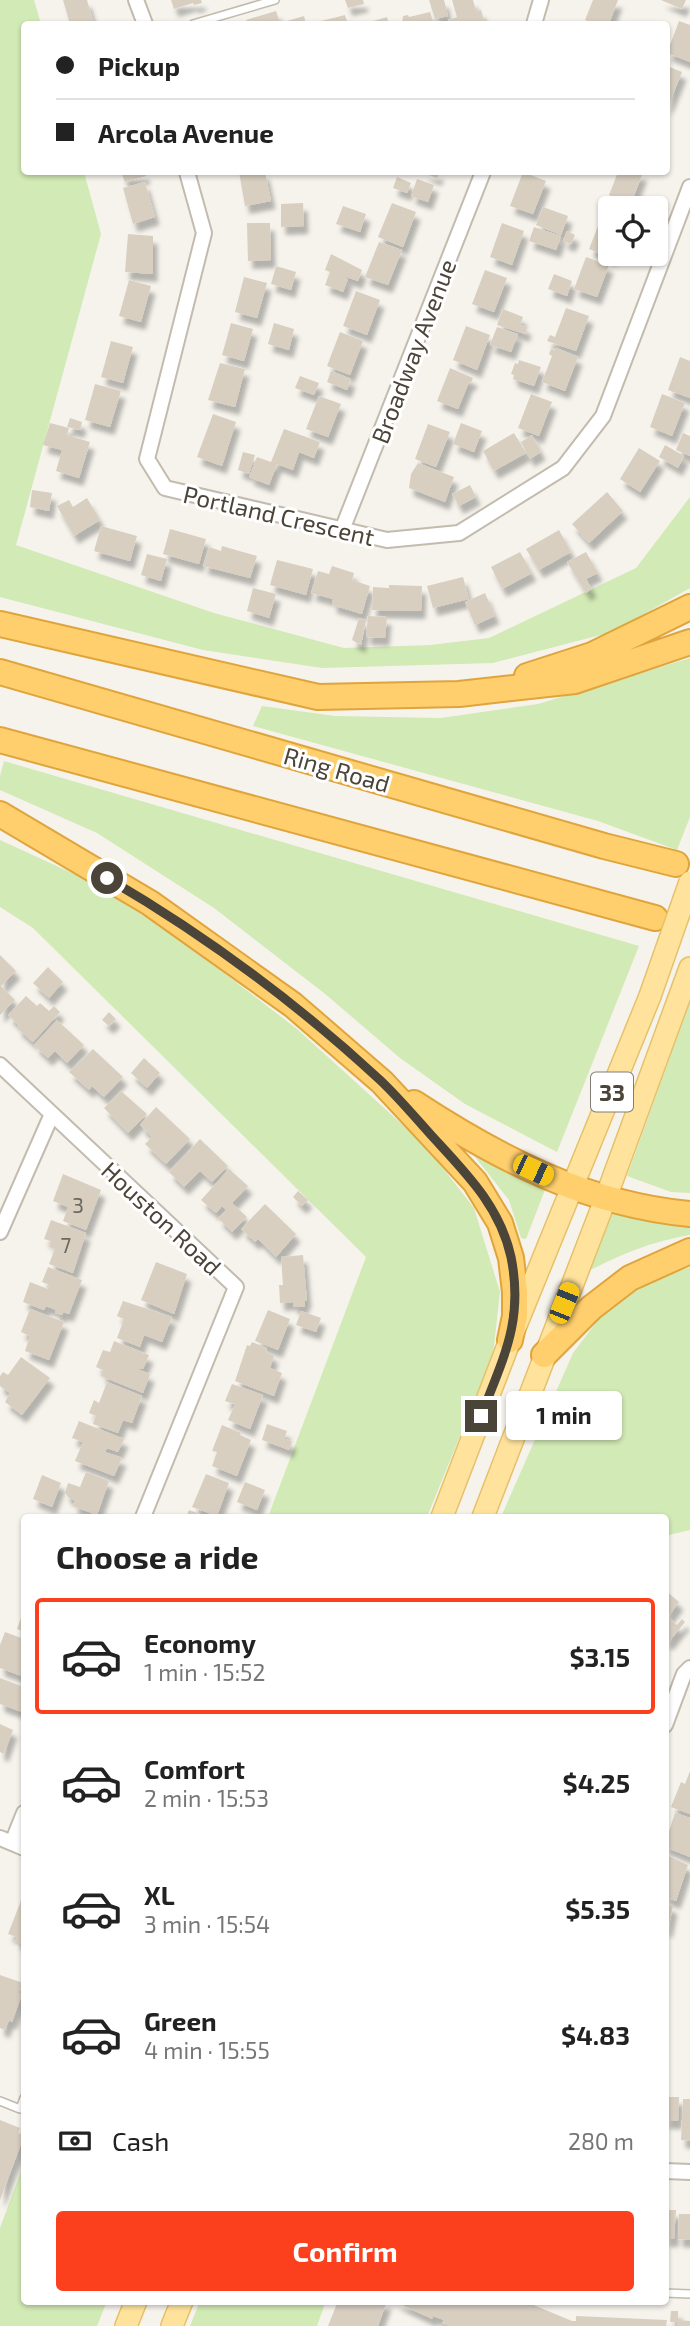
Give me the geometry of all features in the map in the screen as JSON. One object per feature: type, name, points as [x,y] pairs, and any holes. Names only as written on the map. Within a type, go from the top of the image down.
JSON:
[{"type":"highway","points":[[459,694],[523,678],[592,655],[690,607]]},
{"type":"highway","points":[[0,624],[318,696],[459,694],[575,681],[690,642]]},
{"type":"highway","name":"Ring Road","points":[[0,672],[604,846],[683,873]]},
{"type":"highway","points":[[0,740],[655,918]]},
{"type":"highway","points":[[0,814],[150,903],[293,1004],[382,1082],[475,1182],[500,1223],[511,1258],[515,1292],[515,1315],[510,1340]]},
{"type":"highway","points":[[382,1082],[467,1138],[573,1188],[605,1200],[690,1214]]},
{"type":"highway","points":[[544,1354],[592,1308],[630,1278],[690,1251]]},
{"type":"main road","name":"33","points":[[443,1514],[510,1340],[650,996],[683,873]]},
{"type":"main road","name":"33","points":[[484,1514],[605,1200],[690,968]]},
{"type":"main road","points":[[126,2326],[134,2305]]},
{"type":"main road","points":[[172,2326],[180,2305]]},
{"type":"street","points":[[136,0],[144,21]]},
{"type":"street","points":[[535,21],[541,0]]},
{"type":"street","name":"Portland Crescent","points":[[188,175],[204,233],[147,459],[165,488],[387,540],[459,533],[563,468],[603,416],[690,187]]},
{"type":"street","name":"Broadway Avenue","points":[[342,530],[482,175]]},
{"type":"street","name":"Houston Road","points":[[0,1065],[236,1287],[144,1514]]},
{"type":"street","points":[[0,1232],[52,1114]]},
{"type":"street","points":[[669,1714],[684,1674],[690,1668]]},
{"type":"street","points":[[12,1843],[21,1820]]},
{"type":"street","points":[[669,2171],[690,2172]]},
{"type":"lane","points":[[203,21],[275,0]]},
{"type":"lane","points":[[0,2101],[20,2109],[21,2106]]},
{"type":"lane","points":[[669,2293],[690,2294]]},
{"type":"green space","points":[[0,0],[34,0],[40,21],[21,21],[21,175],[85,175],[101,234],[16,545],[214,613],[344,648],[430,645],[489,638],[636,568],[690,497],[690,588],[612,632],[493,663],[322,668],[203,650],[0,597]]},
{"type":"green space","points":[[690,658],[690,817],[677,850],[598,821],[253,726],[262,706],[335,716],[441,718],[538,704]]},
{"type":"green space","points":[[4,761],[639,946],[557,1152],[465,1104],[400,1058],[324,993],[214,908],[97,833],[0,790]]},
{"type":"green space","points":[[0,840],[83,878],[173,934],[297,1029],[425,1145],[474,1208],[500,1292],[493,1355],[428,1514],[269,1514],[366,1257],[33,928],[0,907]]},
{"type":"green space","points":[[690,1002],[690,1193],[671,1192],[627,1176]]},
{"type":"green space","points":[[472,1153],[548,1182],[526,1239],[521,1238],[509,1200]]},
{"type":"green space","points":[[613,1205],[690,1222],[690,1235],[636,1250],[585,1273]]},
{"type":"green space","points":[[690,1267],[690,1530],[669,1535],[669,1514],[502,1514],[573,1353],[604,1312],[656,1276]]},
{"type":"green space","points":[[21,2171],[21,2305],[105,2305],[97,2326],[0,2326],[0,2228]]},
{"type":"green space","points":[[198,2305],[325,2305],[317,2326],[190,2326]]},
{"type":"building","points":[[63,0],[87,0],[93,21],[69,21]]},
{"type":"building","points":[[171,0],[201,0],[202,3],[174,9]]},
{"type":"building","points":[[345,0],[363,0],[364,4],[348,8]]},
{"type":"building","points":[[429,0],[444,0],[448,16],[435,19]]},
{"type":"building","points":[[452,0],[473,0],[476,11],[481,10],[484,21],[448,21],[457,17]]},
{"type":"building","points":[[593,0],[618,0],[610,21],[585,20]]},
{"type":"building","points":[[661,0],[686,0],[682,9]]},
{"type":"building","points":[[276,11],[279,21],[246,21]]},
{"type":"building","points":[[430,12],[433,21],[402,21],[403,16]]},
{"type":"building","points":[[345,15],[347,21],[321,21]]},
{"type":"building","points":[[304,16],[305,21],[287,21]]},
{"type":"building","points":[[679,21],[690,25],[690,62],[670,54],[670,45]]},
{"type":"building","points":[[670,67],[682,72],[670,102]]},
{"type":"building","points":[[122,175],[146,175],[146,176],[125,182]]},
{"type":"building","points":[[240,175],[266,175],[271,201],[245,206]]},
{"type":"building","points":[[522,175],[531,175],[546,181],[533,214],[510,206]]},
{"type":"building","points":[[617,175],[642,175],[634,196],[609,195]]},
{"type":"building","points":[[397,177],[411,183],[407,193],[393,188]]},
{"type":"building","points":[[417,179],[434,185],[428,202],[411,196]]},
{"type":"building","points":[[145,182],[155,217],[133,224],[123,188]]},
{"type":"building","points":[[303,203],[304,226],[281,227],[281,204]]},
{"type":"building","points":[[392,203],[416,212],[403,247],[378,237]]},
{"type":"building","points":[[343,206],[366,214],[360,232],[336,224]]},
{"type":"building","points":[[543,207],[568,216],[561,235],[536,225]]},
{"type":"building","points":[[247,223],[270,223],[271,260],[248,261]]},
{"type":"building","points":[[502,223],[524,231],[512,265],[490,257]]},
{"type":"building","points":[[598,226],[598,253],[589,249]]},
{"type":"building","points":[[534,227],[561,236],[556,250],[529,241]]},
{"type":"building","points":[[567,231],[575,235],[571,244],[563,241]]},
{"type":"building","points":[[128,234],[153,236],[153,274],[125,272]]},
{"type":"building","points":[[379,242],[402,250],[388,285],[365,277]]},
{"type":"building","points":[[331,254],[362,270],[358,281],[341,275],[348,279],[343,292],[325,285],[330,272],[325,270]]},
{"type":"building","points":[[586,257],[598,261],[598,266],[609,266],[597,297],[574,289]]},
{"type":"building","points":[[276,266],[296,272],[291,290],[271,284]]},
{"type":"building","points":[[485,270],[507,278],[494,312],[472,304]]},
{"type":"building","points":[[554,274],[572,281],[567,296],[548,289]]},
{"type":"building","points":[[244,277],[267,283],[257,318],[235,312]]},
{"type":"building","points":[[129,280],[151,286],[141,322],[119,316]]},
{"type":"building","points":[[356,291],[380,300],[367,335],[343,326]]},
{"type":"building","points":[[566,308],[589,316],[576,351],[547,341],[550,335],[555,337]]},
{"type":"building","points":[[503,309],[523,317],[520,325],[527,327],[525,334],[497,325]]},
{"type":"building","points":[[231,323],[253,329],[244,361],[222,355]]},
{"type":"building","points":[[274,323],[294,329],[289,350],[268,344]]},
{"type":"building","points":[[466,326],[490,335],[477,370],[453,360]]},
{"type":"building","points":[[497,327],[518,334],[511,352],[490,345]]},
{"type":"building","points":[[340,332],[363,341],[350,375],[327,366]]},
{"type":"building","points":[[111,341],[133,347],[123,383],[101,377]]},
{"type":"building","points":[[556,348],[578,357],[565,391],[542,382],[552,356],[549,354],[551,349]]},
{"type":"building","points":[[680,357],[690,361],[690,398],[668,390]]},
{"type":"building","points":[[519,360],[541,367],[534,386],[513,379],[514,375],[511,374]]},
{"type":"building","points":[[220,363],[245,369],[235,407],[208,400]]},
{"type":"building","points":[[450,368],[473,378],[458,409],[437,401]]},
{"type":"building","points":[[331,371],[351,379],[347,390],[327,382]]},
{"type":"building","points":[[300,376],[319,383],[314,395],[295,388]]},
{"type":"building","points":[[95,384],[121,391],[110,427],[85,420]]},
{"type":"building","points":[[531,394],[552,402],[539,436],[518,428]]},
{"type":"building","points":[[662,394],[685,403],[672,436],[650,427]]},
{"type":"building","points":[[319,396],[341,404],[328,437],[306,429]]},
{"type":"building","points":[[213,414],[236,422],[222,466],[197,457]]},
{"type":"building","points":[[70,418],[82,422],[80,430],[67,427]]},
{"type":"building","points":[[50,423],[69,428],[67,435],[90,442],[79,478],[56,471],[62,450],[43,445]]},
{"type":"building","points":[[461,423],[482,431],[474,452],[453,444]]},
{"type":"building","points":[[428,424],[450,432],[436,467],[415,459]]},
{"type":"building","points":[[284,429],[320,442],[314,458],[299,452],[293,470],[277,464],[269,485],[249,477],[257,457],[271,462]]},
{"type":"building","points":[[514,433],[526,453],[494,471],[483,451]]},
{"type":"building","points":[[683,433],[690,436],[690,456],[676,450]]},
{"type":"building","points":[[532,435],[541,452],[530,459],[521,442]]},
{"type":"building","points":[[665,445],[684,456],[678,468],[659,457]]},
{"type":"building","points":[[639,448],[660,461],[640,492],[620,479]]},
{"type":"building","points":[[243,452],[255,455],[249,474],[238,470]]},
{"type":"building","points":[[418,463],[454,477],[445,502],[409,488],[411,474]]},
{"type":"building","points":[[470,485],[476,497],[459,506],[452,494]]},
{"type":"building","points":[[32,490],[52,493],[49,511],[30,507]]},
{"type":"building","points":[[607,492],[623,511],[589,543],[572,524]]},
{"type":"building","points":[[87,498],[100,520],[74,536],[57,506],[69,500],[73,507]]},
{"type":"building","points":[[101,526],[137,536],[130,561],[94,551]]},
{"type":"building","points":[[170,529],[206,539],[199,564],[163,554]]},
{"type":"building","points":[[559,530],[571,552],[539,570],[526,549]]},
{"type":"building","points":[[222,546],[257,556],[250,578],[203,566],[209,547],[221,551]]},
{"type":"building","points":[[520,552],[532,573],[502,589],[491,567]]},
{"type":"building","points":[[586,552],[598,573],[586,579],[592,589],[586,593],[567,562]]},
{"type":"building","points":[[147,554],[167,559],[161,581],[141,575]]},
{"type":"building","points":[[277,560],[313,569],[306,595],[270,585]]},
{"type":"building","points":[[332,566],[354,573],[352,580],[370,586],[362,614],[332,605],[333,599],[311,593],[318,571],[329,574]]},
{"type":"building","points":[[463,577],[469,599],[433,608],[427,586]]},
{"type":"building","points":[[389,585],[422,586],[421,611],[372,610],[373,587],[389,588]]},
{"type":"building","points":[[253,588],[276,594],[269,618],[247,611]]},
{"type":"building","points":[[485,593],[495,616],[475,625],[465,602]]},
{"type":"building","points":[[368,616],[387,617],[385,638],[366,637]]},
{"type":"building","points":[[359,618],[366,620],[361,645],[352,640]]},
{"type":"building","points":[[0,955],[16,971],[1,986],[15,1000],[0,1015]]},
{"type":"building","points":[[48,967],[63,982],[49,998],[33,983]]},
{"type":"building","points":[[26,996],[37,1006],[40,1003],[49,1011],[54,1006],[60,1012],[33,1042],[17,1028],[19,1026],[8,1015]]},
{"type":"building","points":[[109,1012],[116,1019],[109,1026],[102,1020]]},
{"type":"building","points":[[57,1020],[84,1045],[67,1063],[55,1051],[48,1058],[34,1045]]},
{"type":"building","points":[[93,1049],[123,1077],[104,1097],[92,1086],[89,1090],[69,1072]]},
{"type":"building","points":[[144,1058],[160,1073],[147,1088],[131,1073]]},
{"type":"building","points":[[121,1091],[147,1114],[128,1133],[104,1108]]},
{"type":"building","points":[[156,1107],[190,1139],[166,1164],[145,1144],[152,1137],[140,1125]]},
{"type":"building","points":[[200,1139],[228,1166],[212,1182],[200,1171],[184,1187],[169,1172]]},
{"type":"building","points":[[229,1169],[248,1186],[232,1203],[247,1217],[232,1232],[218,1218],[226,1210],[222,1206],[216,1213],[201,1200]]},
{"type":"building","points":[[63,1174],[101,1190],[86,1230],[63,1221],[68,1207],[53,1201]]},
{"type":"building","points":[[298,1191],[308,1200],[302,1206],[293,1197]]},
{"type":"building","points":[[265,1204],[296,1234],[276,1257],[258,1239],[255,1242],[241,1229]]},
{"type":"building","points":[[51,1220],[86,1233],[73,1273],[49,1264],[55,1249],[49,1247],[51,1241],[44,1239]]},
{"type":"building","points":[[303,1255],[307,1301],[304,1301],[305,1307],[294,1307],[293,1302],[280,1303],[279,1285],[283,1285],[281,1257]]},
{"type":"building","points":[[156,1262],[187,1274],[174,1314],[141,1300]]},
{"type":"building","points":[[48,1267],[82,1280],[69,1314],[63,1312],[62,1315],[46,1306],[44,1310],[23,1302],[30,1282],[48,1289],[50,1285],[42,1282]]},
{"type":"building","points":[[123,1301],[172,1317],[162,1342],[144,1335],[140,1347],[117,1338],[124,1319],[117,1316]]},
{"type":"building","points":[[30,1309],[64,1322],[49,1360],[25,1351],[30,1336],[21,1332]]},
{"type":"building","points":[[268,1310],[290,1319],[278,1350],[255,1341]]},
{"type":"building","points":[[301,1311],[321,1318],[316,1332],[296,1325]]},
{"type":"building","points":[[114,1341],[149,1355],[143,1369],[135,1368],[150,1374],[143,1393],[101,1376],[103,1370],[96,1367],[103,1350],[110,1352]]},
{"type":"building","points":[[252,1342],[267,1348],[266,1351],[274,1355],[270,1368],[282,1373],[274,1396],[235,1381],[247,1345],[250,1346]]},
{"type":"building","points":[[21,1357],[50,1378],[22,1415],[5,1402],[10,1393],[0,1386],[0,1376],[3,1372],[8,1375]]},
{"type":"building","points":[[107,1382],[142,1396],[132,1423],[123,1420],[118,1433],[93,1424],[96,1416],[89,1413],[94,1400],[99,1403]]},
{"type":"building","points":[[232,1384],[263,1395],[250,1429],[228,1420],[235,1404],[225,1401]]},
{"type":"building","points":[[79,1421],[124,1439],[118,1452],[107,1448],[105,1452],[122,1458],[114,1476],[75,1461],[83,1442],[72,1438]]},
{"type":"building","points":[[267,1424],[287,1431],[284,1439],[292,1441],[289,1450],[262,1440]]},
{"type":"building","points":[[222,1425],[251,1440],[237,1476],[212,1466],[217,1452],[212,1451]]},
{"type":"building","points":[[86,1472],[109,1481],[97,1514],[73,1506],[75,1500],[65,1493],[68,1483],[80,1487]]},
{"type":"building","points":[[206,1474],[229,1483],[218,1514],[192,1507]]},
{"type":"building","points":[[42,1475],[61,1483],[52,1507],[33,1499]]},
{"type":"building","points":[[245,1482],[265,1490],[257,1510],[237,1502]]},
{"type":"building","points":[[669,1593],[679,1602],[669,1616]]},
{"type":"building","points":[[669,1618],[677,1625],[682,1619],[685,1622],[669,1642]]},
{"type":"building","points":[[5,1632],[21,1638],[21,1676],[0,1668],[0,1645]]},
{"type":"building","points":[[0,1678],[21,1686],[21,1712],[0,1704]]},
{"type":"building","points":[[0,1724],[13,1730],[4,1754],[0,1752]]},
{"type":"building","points":[[690,1771],[690,1814],[671,1807],[681,1782],[685,1784]]},
{"type":"building","points":[[675,1813],[690,1818],[690,1857],[669,1849],[669,1831]]},
{"type":"building","points":[[669,1856],[688,1865],[676,1901],[669,1898]]},
{"type":"building","points":[[21,1901],[21,1944],[15,1941],[17,1937],[8,1934]]},
{"type":"building","points":[[669,1904],[673,1906],[669,1925]]},
{"type":"building","points":[[0,1975],[21,1982],[21,1997],[12,2022],[9,2020],[5,2030],[0,2028]]},
{"type":"building","points":[[669,2097],[679,2097],[678,2121],[669,2121]]},
{"type":"building","points":[[683,2099],[690,2099],[690,2141],[681,2140]]},
{"type":"building","points":[[0,2120],[20,2128],[18,2133],[21,2134],[21,2144],[0,2200]]},
{"type":"building","points":[[669,2210],[676,2210],[674,2239],[669,2239]]},
{"type":"building","points":[[679,2214],[690,2214],[690,2240],[678,2239]]},
{"type":"building","points":[[336,2305],[386,2305],[378,2326],[328,2326]]},
{"type":"building","points":[[402,2305],[534,2305],[572,2321],[576,2321],[576,2316],[667,2320],[666,2326],[450,2326],[442,2323],[444,2320],[433,2316],[432,2319]]},
{"type":"building","points":[[671,2311],[678,2311],[678,2320],[690,2321],[690,2326],[677,2326],[677,2322],[670,2322]]},
{"type":"route","points":[[107,878],[150,903],[293,1004],[382,1082],[475,1182],[492,1208],[506,1238],[515,1292],[515,1315],[510,1340],[481,1416]]}]
